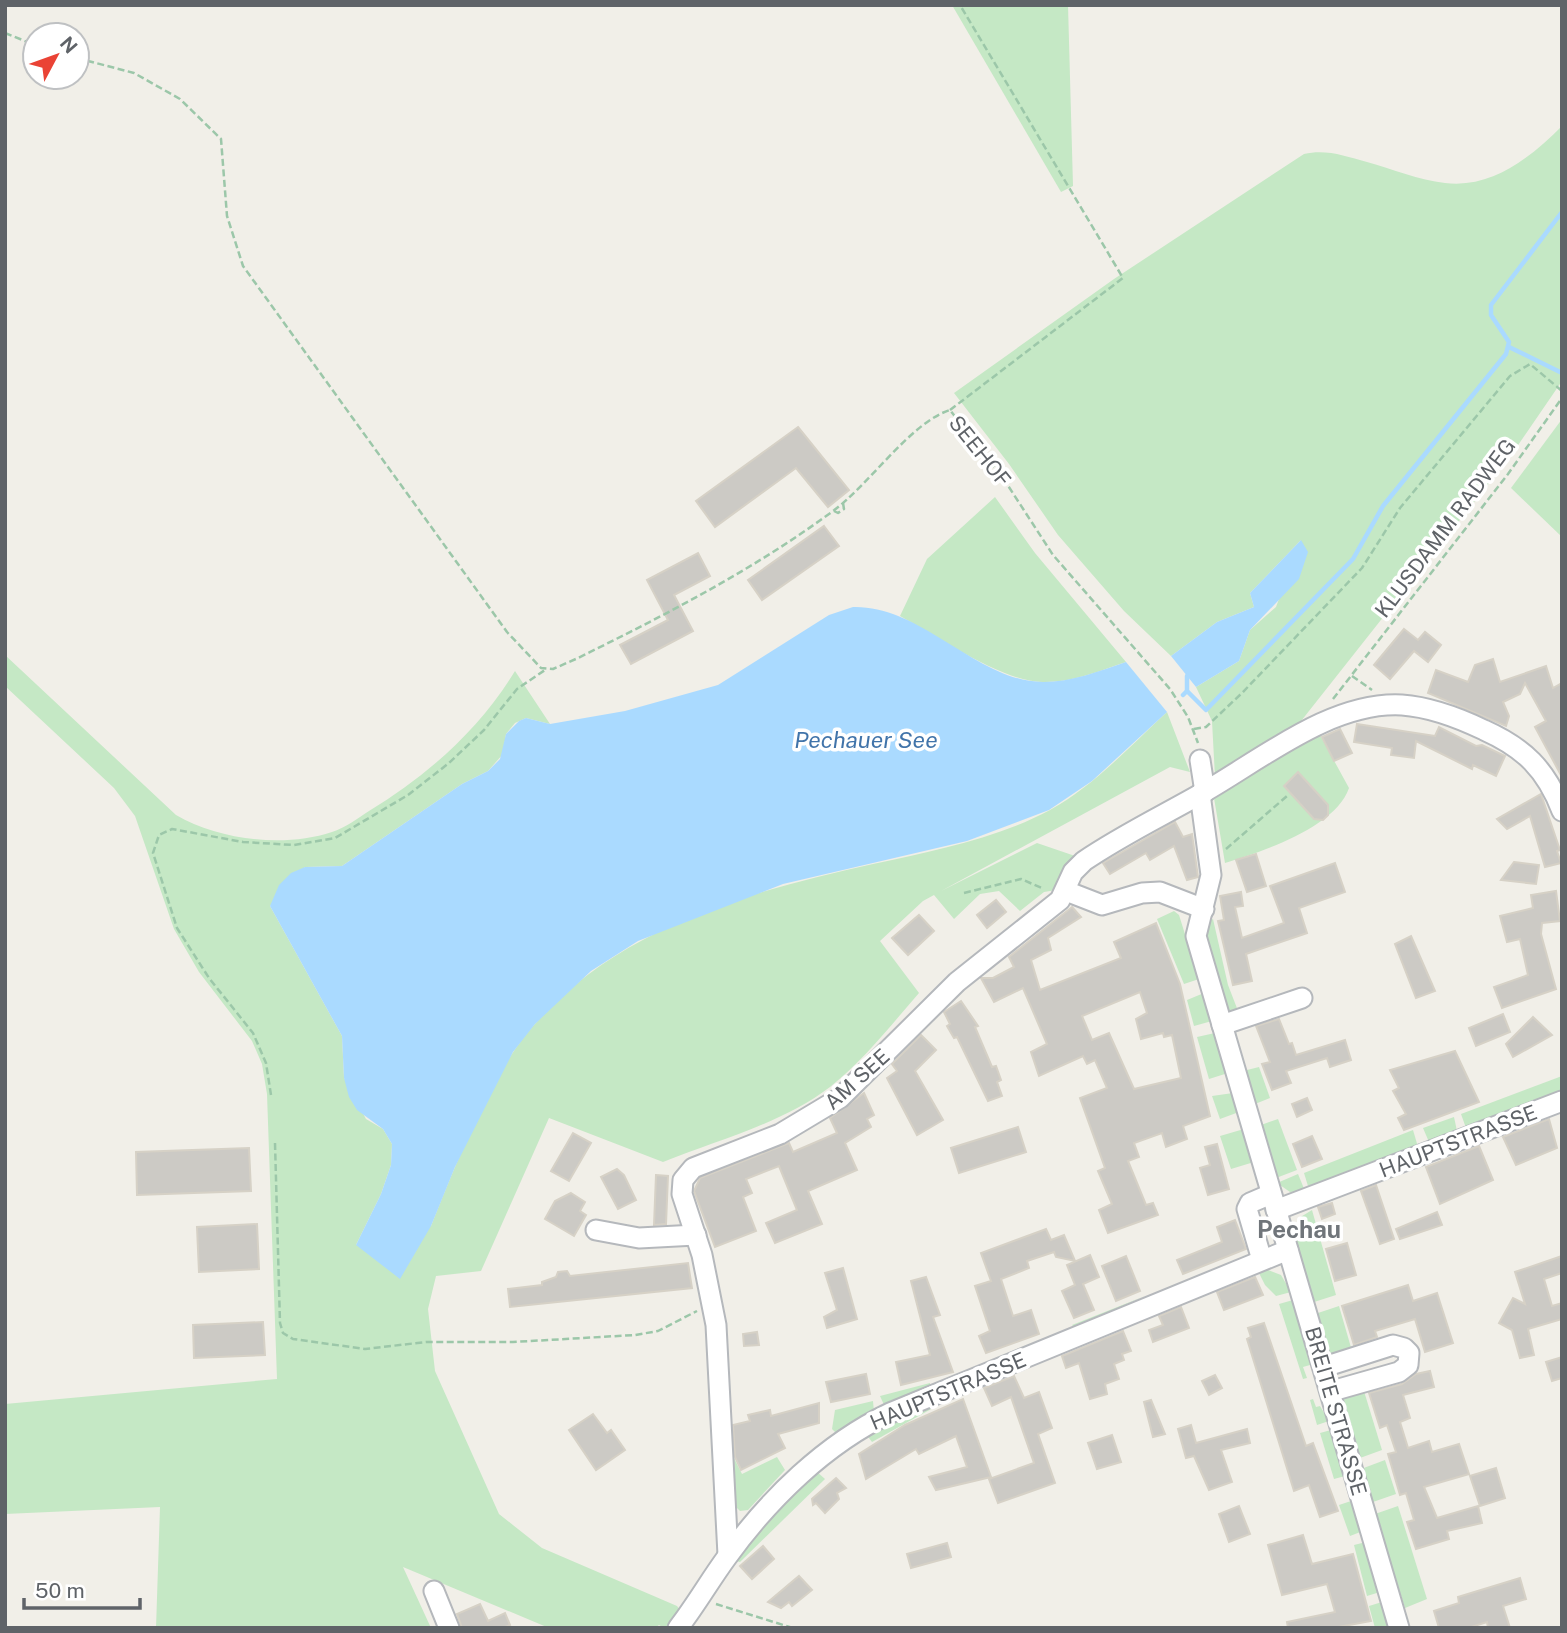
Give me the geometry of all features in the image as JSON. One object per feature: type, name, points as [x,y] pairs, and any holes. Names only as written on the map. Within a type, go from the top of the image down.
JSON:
[{"type":"street","name":"AM SEE","points":[[728,1556],[719,1362],[712,1304],[696,1236],[682,1194],[682,1182],[687,1174],[700,1165],[787,1131],[840,1098],[957,982],[1056,903],[1066,891],[1073,872],[1084,861],[1203,793],[1270,750],[1316,727],[1349,714],[1393,705],[1420,708],[1458,719],[1527,753],[1543,772],[1562,811]]},
{"type":"street","points":[[1200,760],[1203,793]]},
{"type":"street","name":"BREITE STRASSE","points":[[1203,793],[1211,883],[1195,933],[1332,1391],[1399,1628]]},
{"type":"street","points":[[1066,891],[1102,905],[1147,892],[1160,892],[1204,909]]},
{"type":"street","points":[[1222,1025],[1302,998]]},
{"type":"street","name":"HAUPTSTRASSE","points":[[1274,1202],[1562,1101]]},
{"type":"street","points":[[1262,1259],[1247,1209],[1252,1202],[1274,1202]]},
{"type":"street","points":[[596,1230],[639,1238],[696,1236]]},
{"type":"street","name":"HAUPTSTRASSE","points":[[682,1623],[728,1556],[805,1471],[838,1444],[879,1418],[1288,1250]]},
{"type":"street","points":[[1324,1367],[1393,1345],[1404,1348],[1409,1353],[1408,1366],[1399,1373],[1332,1391]]},
{"type":"street","points":[[434,1591],[449,1628]]},
{"type":"path","points":[[950,410],[1123,278],[960,5]]},
{"type":"path","points":[[91,61],[134,72],[180,99],[221,139],[227,216],[243,266],[507,632],[532,661],[545,670]]},
{"type":"path","points":[[1194,729],[1206,727],[1242,694],[1362,568],[1400,508],[1510,376],[1531,364],[1562,391]]},
{"type":"path","name":"KLUSDAMM RADWEG","points":[[1352,676],[1508,474],[1562,398]]},
{"type":"path","name":"SEEHOF","points":[[271,1095],[266,1063],[253,1033],[209,978],[177,928],[154,857],[153,847],[159,835],[172,829],[243,842],[294,845],[335,838],[408,795],[449,763],[484,730],[517,689],[545,670],[578,658],[730,581],[833,511],[936,415],[950,410],[1005,481],[1053,555],[1170,689],[1194,729],[1200,760]]},
{"type":"path","points":[[1210,856],[1225,850],[1287,796]]},
{"type":"path","points":[[964,893],[1021,879],[1043,888],[1057,887],[1066,891]]},
{"type":"path","points":[[275,1143],[280,1323],[283,1333],[293,1339],[365,1349],[426,1342],[513,1342],[635,1335],[658,1331],[712,1304]]},
{"type":"path","points":[[699,1599],[793,1628]]},
{"type":"green space","points":[[952,5],[1068,5],[1073,186],[1061,192]]},
{"type":"green space","points":[[1562,126],[1562,381],[1512,454],[1294,730],[1215,777],[1212,721],[1196,687],[1239,661],[1250,630],[1276,607],[1301,540],[1250,593],[1254,607],[1217,622],[1171,656],[1124,611],[1058,535],[1009,464],[954,393],[1114,279],[1304,154],[1336,154],[1425,179],[1462,184],[1495,176],[1510,168],[1537,149]]},
{"type":"green space","points":[[1562,419],[1562,537],[1511,488]]},
{"type":"green space","points":[[995,497],[1035,553],[1126,662],[1064,681],[1026,680],[989,666],[900,616],[927,559]]},
{"type":"green space","points":[[5,655],[176,815],[212,830],[252,839],[293,840],[313,837],[337,830],[356,820],[412,782],[451,750],[485,713],[515,671],[550,724],[526,718],[515,723],[506,734],[503,754],[488,771],[462,784],[342,866],[305,867],[270,906],[342,1036],[344,1078],[366,1119],[383,1129],[392,1144],[391,1165],[381,1194],[356,1245],[431,1226],[472,1128],[510,1057],[524,1037],[558,1000],[596,969],[638,943],[682,921],[729,903],[825,875],[963,843],[1029,820],[1082,789],[1167,712],[1190,772],[1170,767],[941,891],[1037,843],[1078,857],[1056,890],[1044,892],[1020,911],[999,891],[980,894],[954,919],[934,895],[923,901],[880,941],[919,993],[866,1054],[830,1087],[812,1100],[771,1121],[663,1162],[549,1118],[481,1271],[436,1276],[428,1309],[435,1371],[499,1514],[542,1548],[677,1606],[694,1628],[664,1628],[659,1625],[655,1628],[549,1628],[403,1567],[431,1628],[156,1628],[160,1507],[5,1514],[5,1404],[277,1379],[267,1094],[262,1064],[252,1041],[199,972],[174,929],[135,816],[114,788],[5,686]]},
{"type":"green space","points":[[1320,735],[1349,788],[1341,802],[1329,815],[1296,836],[1225,863],[1214,798],[1278,753]]},
{"type":"green space","points":[[1174,911],[1179,915],[1199,979],[1184,984],[1157,919]]},
{"type":"green space","points":[[1213,919],[1228,985],[1240,1016],[1226,1020],[1202,926]]},
{"type":"green space","points":[[1204,993],[1212,1021],[1194,1026],[1187,1000]]},
{"type":"green space","points":[[1215,1033],[1228,1073],[1209,1079],[1197,1037]]},
{"type":"green space","points":[[1259,1067],[1270,1098],[1255,1104],[1243,1071]]},
{"type":"green space","points":[[1562,1076],[1562,1093],[1466,1128],[1461,1114]]},
{"type":"green space","points":[[1233,1093],[1239,1112],[1220,1119],[1212,1096]]},
{"type":"green space","points":[[1454,1117],[1457,1131],[1429,1142],[1423,1128]]},
{"type":"green space","points":[[1278,1119],[1297,1170],[1276,1178],[1261,1125]]},
{"type":"green space","points":[[1244,1129],[1254,1162],[1231,1169],[1220,1136]]},
{"type":"green space","points":[[1413,1130],[1418,1147],[1308,1186],[1304,1173]]},
{"type":"green space","points":[[1298,1174],[1305,1191],[1290,1192],[1277,1183]]},
{"type":"green space","points":[[1312,1210],[1336,1295],[1311,1303],[1292,1238],[1296,1235],[1299,1218]]},
{"type":"green space","points":[[1263,1268],[1281,1275],[1291,1292],[1276,1296],[1265,1285],[1259,1273]]},
{"type":"green space","points":[[1145,1296],[1074,1327],[1072,1325]]},
{"type":"green space","points":[[1293,1300],[1308,1344],[1310,1365],[1303,1367],[1307,1378],[1303,1379],[1279,1304]]},
{"type":"green space","points":[[1339,1306],[1352,1351],[1331,1358],[1327,1356],[1315,1314]]},
{"type":"green space","points":[[930,1383],[930,1387],[885,1407],[880,1396]]},
{"type":"green space","points":[[1363,1388],[1382,1450],[1360,1458],[1339,1396]]},
{"type":"green space","points":[[1313,1399],[1316,1407],[1320,1406],[1329,1421],[1317,1425],[1310,1400]]},
{"type":"green space","points":[[873,1401],[874,1412],[837,1434],[832,1429],[835,1410]]},
{"type":"green space","points":[[929,1404],[933,1408],[872,1442],[866,1434]]},
{"type":"green space","points":[[1331,1430],[1345,1476],[1334,1479],[1320,1433]]},
{"type":"green space","points":[[777,1457],[785,1470],[748,1510],[740,1511],[736,1507],[734,1458],[742,1474]]},
{"type":"green space","points":[[1385,1460],[1396,1494],[1373,1502],[1361,1469]]},
{"type":"green space","points":[[816,1471],[825,1479],[740,1562],[732,1560]]},
{"type":"green space","points":[[1351,1501],[1363,1531],[1350,1536],[1339,1505]]},
{"type":"green space","points":[[1398,1506],[1427,1599],[1405,1608],[1375,1514]]},
{"type":"green space","points":[[1366,1542],[1380,1592],[1367,1596],[1354,1545]]},
{"type":"green space","points":[[1382,1602],[1392,1628],[1375,1628],[1369,1606]]},
{"type":"water","points":[[1301,540],[1308,552],[1299,579],[1250,630],[1239,661],[1196,687],[1171,656],[1217,622],[1254,607],[1250,593]]},
{"type":"water","name":"Pechauer See","points":[[853,607],[878,610],[903,618],[973,658],[1019,679],[1043,682],[1064,680],[1126,662],[1167,712],[1092,781],[1049,810],[967,841],[783,884],[638,941],[591,971],[535,1024],[513,1052],[455,1167],[431,1226],[400,1279],[356,1245],[381,1194],[391,1165],[392,1144],[383,1129],[357,1110],[349,1097],[344,1078],[342,1036],[270,906],[279,885],[291,873],[305,867],[342,866],[462,784],[488,771],[500,759],[506,734],[519,721],[526,718],[550,724],[625,711],[718,685],[829,615]]},
{"type":"building","points":[[798,427],[849,490],[828,507],[796,468],[715,527],[696,501]]},
{"type":"building","points":[[824,526],[839,546],[762,600],[748,580]]},
{"type":"building","points":[[698,553],[710,576],[674,595],[693,631],[631,664],[620,645],[668,620],[647,580]]},
{"type":"building","points":[[1404,629],[1418,640],[1425,632],[1441,645],[1428,662],[1414,651],[1390,679],[1374,665]]},
{"type":"building","points":[[1493,659],[1500,682],[1546,666],[1553,688],[1562,683],[1562,777],[1535,727],[1546,721],[1525,683],[1520,694],[1503,702],[1509,716],[1506,726],[1428,693],[1436,670],[1468,682],[1475,665]]},
{"type":"building","points":[[1357,724],[1435,736],[1439,727],[1476,746],[1482,745],[1505,756],[1496,776],[1473,765],[1472,769],[1416,741],[1414,758],[1391,755],[1392,748],[1354,742]]},
{"type":"building","points":[[1340,729],[1352,753],[1334,761],[1322,737]]},
{"type":"building","points":[[1298,772],[1328,805],[1328,815],[1323,820],[1314,819],[1284,786]]},
{"type":"building","points":[[1541,794],[1560,850],[1557,851],[1561,863],[1545,867],[1530,816],[1507,829],[1497,819]]},
{"type":"building","points":[[1175,822],[1183,837],[1192,834],[1198,877],[1187,880],[1174,846],[1150,860],[1146,853],[1110,874],[1103,863]]},
{"type":"building","points":[[1256,854],[1266,886],[1247,892],[1236,860]]},
{"type":"building","points":[[1514,862],[1539,865],[1536,884],[1501,880]]},
{"type":"building","points":[[1335,863],[1345,892],[1299,908],[1307,933],[1246,954],[1252,981],[1233,985],[1218,921],[1224,920],[1220,896],[1241,892],[1243,906],[1235,907],[1242,938],[1284,923],[1270,886]]},
{"type":"building","points":[[1556,891],[1560,921],[1542,923],[1541,934],[1556,989],[1502,1008],[1494,987],[1528,975],[1520,939],[1507,942],[1500,916],[1533,908],[1531,895]]},
{"type":"building","points":[[996,900],[1006,912],[987,928],[977,915]]},
{"type":"building","points":[[1072,907],[1081,917],[1048,938],[1051,950],[1031,960],[1040,990],[1121,958],[1114,942],[1156,923],[1180,984],[1210,1116],[1183,1126],[1187,1139],[1166,1147],[1162,1133],[1134,1143],[1139,1157],[1128,1161],[1146,1205],[1153,1203],[1158,1215],[1108,1233],[1099,1210],[1112,1204],[1098,1171],[1105,1168],[1080,1098],[1107,1088],[1095,1060],[1087,1064],[1083,1056],[1039,1076],[1031,1052],[1047,1044],[1023,988],[994,1002],[981,978],[993,978],[1014,967],[1009,957]],"holes":[[[1140,992],[1147,1013],[1136,1019],[1141,1039],[1163,1033],[1164,1037],[1172,1035],[1181,1078],[1134,1089],[1109,1033],[1092,1040],[1082,1016]]]},
{"type":"building","points":[[919,915],[934,931],[908,955],[892,938]]},
{"type":"building","points":[[1411,936],[1435,991],[1416,998],[1395,944]]},
{"type":"building","points":[[961,1001],[978,1026],[975,1027],[992,1067],[996,1066],[1001,1080],[997,1082],[1002,1096],[988,1101],[957,1037],[954,1038],[947,1026],[950,1024],[944,1012]]},
{"type":"building","points":[[1503,1014],[1510,1032],[1476,1046],[1469,1028]]},
{"type":"building","points":[[1533,1017],[1552,1035],[1513,1057],[1506,1044]]},
{"type":"building","points":[[1279,1019],[1296,1055],[1345,1040],[1351,1060],[1330,1067],[1327,1058],[1286,1071],[1291,1083],[1272,1090],[1262,1064],[1270,1062],[1256,1026]]},
{"type":"building","points":[[921,1035],[936,1050],[915,1071],[943,1120],[917,1135],[887,1078],[897,1071],[892,1064]]},
{"type":"building","points":[[1455,1051],[1479,1102],[1404,1130],[1398,1118],[1406,1114],[1393,1091],[1399,1088],[1390,1070]]},
{"type":"building","points":[[864,1093],[874,1115],[867,1119],[871,1127],[845,1143],[857,1170],[808,1191],[822,1224],[775,1243],[766,1223],[797,1210],[779,1166],[746,1179],[752,1193],[743,1197],[756,1231],[715,1247],[694,1191],[700,1178],[789,1143],[793,1152],[837,1133],[830,1118]]},
{"type":"building","points":[[1307,1098],[1312,1110],[1297,1117],[1292,1104]]},
{"type":"building","points":[[1549,1119],[1557,1148],[1516,1165],[1503,1137]]},
{"type":"building","points":[[1018,1127],[1026,1152],[959,1173],[951,1148]]},
{"type":"building","points":[[573,1133],[591,1143],[569,1181],[551,1171]]},
{"type":"building","points":[[1312,1136],[1322,1159],[1302,1167],[1293,1144]]},
{"type":"building","points":[[1217,1144],[1229,1189],[1208,1195],[1200,1168],[1210,1165],[1205,1147]]},
{"type":"building","points":[[1479,1146],[1493,1180],[1440,1204],[1426,1167]]},
{"type":"building","points":[[249,1148],[251,1191],[137,1195],[136,1152]]},
{"type":"building","points":[[617,1169],[624,1175],[636,1200],[618,1209],[601,1177]]},
{"type":"building","points":[[656,1175],[668,1176],[666,1224],[654,1225]]},
{"type":"building","points":[[1376,1185],[1394,1239],[1380,1244],[1361,1191]]},
{"type":"building","points":[[571,1193],[585,1202],[580,1211],[586,1215],[574,1236],[545,1219],[555,1201]]},
{"type":"building","points":[[1332,1203],[1335,1214],[1322,1219],[1318,1207]]},
{"type":"building","points":[[1437,1212],[1442,1225],[1400,1239],[1396,1229]]},
{"type":"building","points":[[1235,1220],[1246,1249],[1183,1274],[1177,1260],[1222,1242],[1217,1227]]},
{"type":"building","points":[[257,1224],[259,1269],[199,1272],[197,1227]]},
{"type":"building","points":[[1046,1229],[1051,1240],[1064,1235],[1075,1261],[1056,1257],[1054,1252],[1027,1261],[1029,1268],[1001,1279],[1013,1316],[1031,1310],[1039,1334],[986,1353],[979,1336],[990,1331],[975,1286],[991,1281],[981,1253]]},
{"type":"building","points":[[1347,1243],[1356,1275],[1335,1281],[1326,1249]]},
{"type":"building","points":[[1090,1255],[1099,1277],[1083,1284],[1094,1310],[1074,1318],[1062,1291],[1075,1285],[1067,1265]]},
{"type":"building","points":[[1126,1256],[1140,1291],[1116,1301],[1102,1266]]},
{"type":"building","points":[[1562,1256],[1562,1273],[1544,1279],[1552,1306],[1562,1303],[1562,1319],[1528,1329],[1534,1355],[1520,1358],[1512,1330],[1499,1323],[1513,1298],[1525,1304],[1515,1272]]},
{"type":"building","points":[[688,1263],[692,1288],[510,1307],[508,1289],[542,1285],[542,1282],[556,1277],[558,1272],[567,1271],[570,1276]]},
{"type":"building","points":[[843,1268],[857,1319],[827,1328],[824,1317],[837,1310],[825,1273]]},
{"type":"building","points":[[926,1277],[940,1315],[933,1317],[953,1372],[901,1385],[896,1362],[930,1355],[911,1281]]},
{"type":"building","points":[[1255,1277],[1263,1295],[1224,1310],[1217,1292]]},
{"type":"building","points":[[1408,1285],[1413,1301],[1437,1293],[1453,1343],[1425,1352],[1415,1319],[1375,1331],[1377,1337],[1354,1345],[1342,1306]]},
{"type":"building","points":[[1181,1307],[1189,1328],[1153,1342],[1149,1330],[1163,1325],[1159,1316]]},
{"type":"building","points":[[263,1322],[265,1355],[194,1358],[193,1325]]},
{"type":"building","points":[[1264,1323],[1306,1446],[1313,1443],[1338,1511],[1320,1517],[1309,1485],[1294,1491],[1247,1339],[1251,1337],[1248,1328]]},
{"type":"building","points":[[1123,1331],[1131,1351],[1122,1354],[1124,1360],[1114,1364],[1119,1379],[1105,1384],[1107,1394],[1090,1399],[1079,1363],[1066,1368],[1062,1356]]},
{"type":"building","points":[[757,1332],[759,1345],[744,1346],[743,1334]]},
{"type":"building","points":[[1562,1357],[1562,1378],[1552,1381],[1546,1362]]},
{"type":"building","points":[[1430,1371],[1434,1387],[1403,1395],[1410,1418],[1400,1422],[1408,1448],[1429,1441],[1432,1452],[1459,1444],[1469,1474],[1424,1487],[1437,1518],[1478,1506],[1482,1523],[1447,1531],[1449,1539],[1416,1549],[1407,1522],[1414,1520],[1406,1493],[1400,1495],[1388,1454],[1396,1452],[1387,1425],[1380,1428],[1369,1393],[1402,1384],[1416,1374]]},
{"type":"building","points":[[866,1374],[870,1394],[831,1402],[826,1382]]},
{"type":"building","points":[[1215,1375],[1222,1388],[1209,1395],[1202,1381]]},
{"type":"building","points":[[1014,1376],[1024,1398],[1039,1392],[1052,1428],[1038,1434],[1055,1483],[998,1503],[989,1479],[1034,1463],[1011,1397],[992,1406],[984,1388]]},
{"type":"building","points":[[963,1399],[991,1477],[936,1490],[929,1477],[967,1467],[956,1436],[919,1454],[916,1449],[866,1479],[859,1454],[905,1425]]},
{"type":"building","points":[[1151,1400],[1165,1434],[1153,1437],[1144,1402]]},
{"type":"building","points":[[819,1403],[819,1423],[778,1434],[785,1448],[741,1470],[735,1457],[733,1425],[750,1421],[748,1415],[770,1410],[771,1416]]},
{"type":"building","points":[[593,1414],[607,1433],[611,1430],[625,1450],[596,1470],[569,1430]]},
{"type":"building","points":[[1191,1425],[1196,1443],[1247,1429],[1250,1443],[1221,1450],[1232,1482],[1209,1490],[1194,1456],[1186,1458],[1178,1429]]},
{"type":"building","points":[[1112,1435],[1121,1462],[1097,1469],[1088,1443]]},
{"type":"building","points":[[1496,1468],[1505,1498],[1480,1506],[1470,1476]]},
{"type":"building","points":[[836,1478],[846,1488],[837,1493],[839,1499],[825,1513],[816,1503],[813,1505],[812,1499]]},
{"type":"building","points":[[1239,1506],[1250,1534],[1229,1542],[1219,1514]]},
{"type":"building","points":[[1303,1535],[1312,1564],[1353,1554],[1371,1621],[1333,1628],[1288,1628],[1287,1622],[1335,1612],[1327,1584],[1282,1595],[1268,1545]]},
{"type":"building","points":[[947,1543],[951,1557],[911,1568],[907,1554]]},
{"type":"building","points":[[763,1546],[774,1559],[752,1579],[740,1566]]},
{"type":"building","points":[[799,1576],[812,1590],[792,1606],[789,1602],[781,1608],[768,1602]]},
{"type":"building","points":[[1520,1578],[1526,1599],[1503,1606],[1510,1628],[1488,1628],[1487,1622],[1468,1628],[1439,1628],[1434,1611],[1459,1603],[1458,1597]]},
{"type":"building","points":[[480,1604],[488,1621],[505,1613],[510,1625],[503,1628],[462,1628],[457,1614]]},
{"type":"waterway","points":[[1183,695],[1187,691],[1206,710],[1353,559],[1383,506],[1506,354],[1509,342],[1491,315],[1491,305],[1562,212]]},
{"type":"waterway","points":[[1509,347],[1562,373]]},
{"type":"waterway","points":[[1187,676],[1187,691]]},
{"type":"district","name":"Pechau","points":[[1299,1229]]}]
